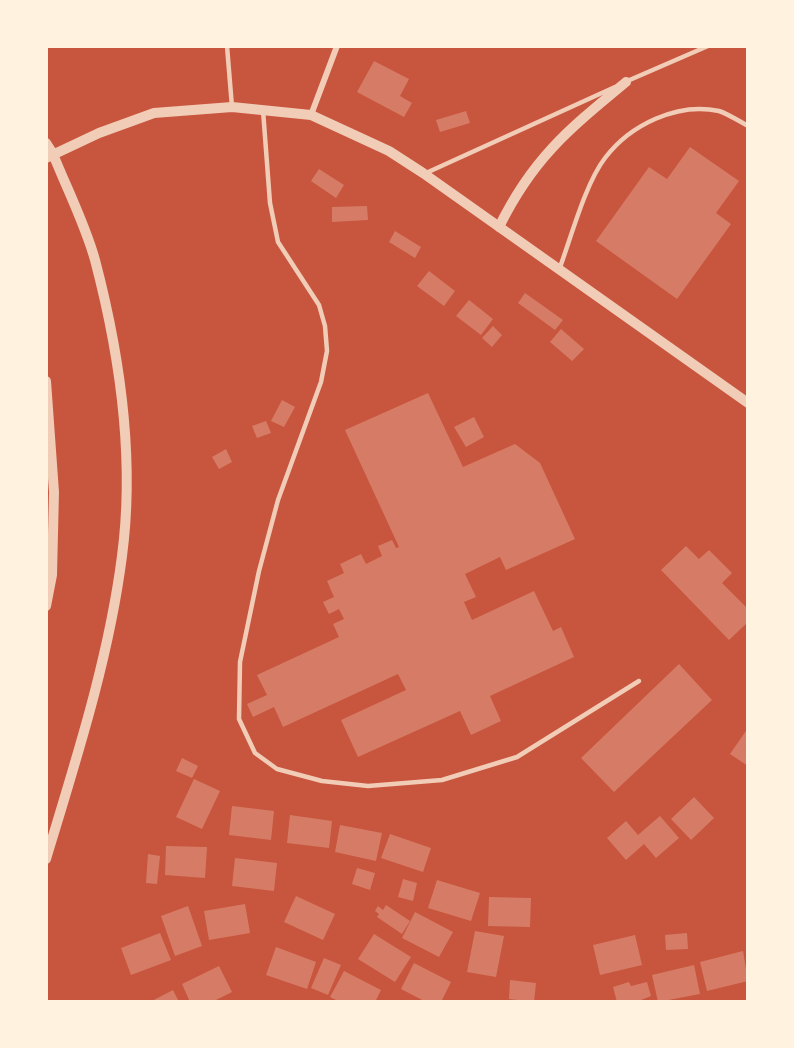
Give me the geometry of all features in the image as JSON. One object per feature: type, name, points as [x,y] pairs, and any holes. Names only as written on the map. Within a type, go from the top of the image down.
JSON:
[{"type":"street","points":[[311,115],[337,46]]},
{"type":"street","points":[[499,227],[523,181],[564,132],[626,82]]},
{"type":"street","points":[[50,156],[99,133],[154,113],[232,107],[311,115],[389,151],[423,173],[747,403]]},
{"type":"street","points":[[46,143],[94,258],[120,377],[127,474],[122,556],[92,706],[46,859]]},
{"type":"street","points":[[46,381],[54,492],[52,575],[46,606]]},
{"type":"lane","points":[[227,46],[232,107]]},
{"type":"lane","points":[[423,173],[708,46]]},
{"type":"lane","points":[[559,270],[592,182],[604,160],[621,141],[655,118],[689,108],[720,111],[747,126]]},
{"type":"lane","points":[[263,110],[270,202],[278,242],[319,305],[326,326],[327,351],[321,382],[275,510],[259,571],[240,662],[239,720],[255,753],[277,769],[322,781],[368,786],[442,780],[517,757],[639,681]]},
{"type":"building","points":[[374,61],[409,79],[400,96],[412,103],[404,117],[357,92]]},
{"type":"building","points":[[466,111],[470,123],[440,132],[436,120]]},
{"type":"building","points":[[690,147],[739,181],[716,213],[731,224],[677,299],[596,241],[649,167],[667,179]]},
{"type":"building","points":[[319,169],[344,185],[336,198],[311,181]]},
{"type":"building","points":[[367,206],[368,220],[332,222],[332,207]]},
{"type":"building","points":[[395,231],[421,247],[415,258],[389,242]]},
{"type":"building","points":[[429,271],[455,291],[444,306],[417,286]]},
{"type":"building","points":[[525,293],[563,320],[555,330],[518,303]]},
{"type":"building","points":[[469,300],[493,319],[481,335],[456,316]]},
{"type":"building","points":[[493,326],[502,335],[492,347],[482,338]]},
{"type":"building","points":[[561,329],[584,349],[572,361],[550,342]]},
{"type":"building","points":[[428,393],[463,467],[515,444],[540,463],[575,539],[506,570],[500,557],[465,574],[476,597],[464,602],[472,620],[534,591],[553,631],[561,627],[574,657],[490,696],[501,721],[471,735],[460,711],[358,757],[341,720],[406,690],[398,674],[283,727],[274,707],[253,717],[247,704],[267,695],[257,675],[339,637],[333,624],[344,619],[339,609],[329,614],[323,602],[334,597],[327,581],[344,573],[340,564],[361,554],[366,564],[382,556],[378,546],[392,540],[396,548],[399,547],[345,430]]},
{"type":"building","points":[[282,400],[295,407],[284,427],[271,421]]},
{"type":"building","points":[[474,417],[484,437],[466,447],[454,427]]},
{"type":"building","points":[[266,421],[271,433],[257,438],[252,426]]},
{"type":"building","points":[[226,449],[232,462],[219,469],[212,457]]},
{"type":"building","points":[[686,546],[699,559],[709,550],[732,573],[722,583],[748,609],[748,622],[729,640],[661,570]]},
{"type":"building","points":[[679,664],[712,700],[614,792],[581,758]]},
{"type":"building","points":[[748,728],[748,766],[730,754]]},
{"type":"building","points":[[182,758],[198,766],[192,778],[176,771]]},
{"type":"building","points":[[194,779],[220,791],[202,829],[176,817]]},
{"type":"building","points":[[694,797],[714,818],[691,840],[671,819]]},
{"type":"building","points":[[232,806],[274,811],[271,840],[229,835]]},
{"type":"building","points":[[290,815],[332,821],[329,848],[287,843]]},
{"type":"building","points":[[660,816],[679,838],[656,858],[644,844],[626,860],[607,838],[626,821],[638,835]]},
{"type":"building","points":[[340,825],[382,833],[376,861],[335,852]]},
{"type":"building","points":[[390,834],[431,848],[423,872],[381,858]]},
{"type":"building","points":[[166,846],[207,847],[205,878],[165,875]]},
{"type":"building","points":[[148,854],[160,856],[157,884],[146,883]]},
{"type":"building","points":[[235,858],[277,863],[274,891],[232,886]]},
{"type":"building","points":[[357,868],[375,873],[370,890],[352,884]]},
{"type":"building","points":[[403,879],[417,883],[413,901],[398,897]]},
{"type":"building","points":[[437,880],[480,893],[471,921],[428,908]]},
{"type":"building","points":[[296,896],[335,914],[323,940],[284,922]]},
{"type":"building","points":[[489,897],[531,898],[530,927],[488,926]]},
{"type":"building","points":[[245,904],[250,933],[209,940],[204,911]]},
{"type":"building","points":[[386,905],[410,921],[402,934],[377,917],[379,914],[375,911],[378,906],[383,910]]},
{"type":"building","points":[[188,906],[202,946],[175,956],[161,916]]},
{"type":"building","points":[[415,912],[453,932],[439,957],[402,938]]},
{"type":"building","points":[[475,931],[504,936],[496,977],[467,972]]},
{"type":"building","points":[[160,933],[171,960],[131,975],[121,948]]},
{"type":"building","points":[[687,933],[688,949],[666,950],[665,935]]},
{"type":"building","points":[[374,934],[411,957],[395,982],[358,959]]},
{"type":"building","points":[[635,935],[642,965],[600,975],[593,945]]},
{"type":"building","points":[[276,947],[316,962],[307,989],[266,975]]},
{"type":"building","points":[[743,951],[748,981],[707,991],[700,962]]},
{"type":"building","points":[[324,958],[341,965],[328,995],[311,988]]},
{"type":"building","points":[[414,963],[451,982],[441,1002],[426,1002],[401,989]]},
{"type":"building","points":[[694,965],[700,994],[658,1002],[652,975]]},
{"type":"building","points":[[219,966],[232,992],[212,1002],[190,1002],[182,984]]},
{"type":"building","points":[[344,971],[381,990],[375,1002],[340,1002],[330,997]]},
{"type":"building","points":[[510,980],[536,983],[534,1002],[509,999]]},
{"type":"building","points":[[629,982],[631,986],[647,982],[651,996],[636,1002],[617,1002],[613,987]]},
{"type":"building","points":[[173,990],[179,1002],[150,1002]]}]
